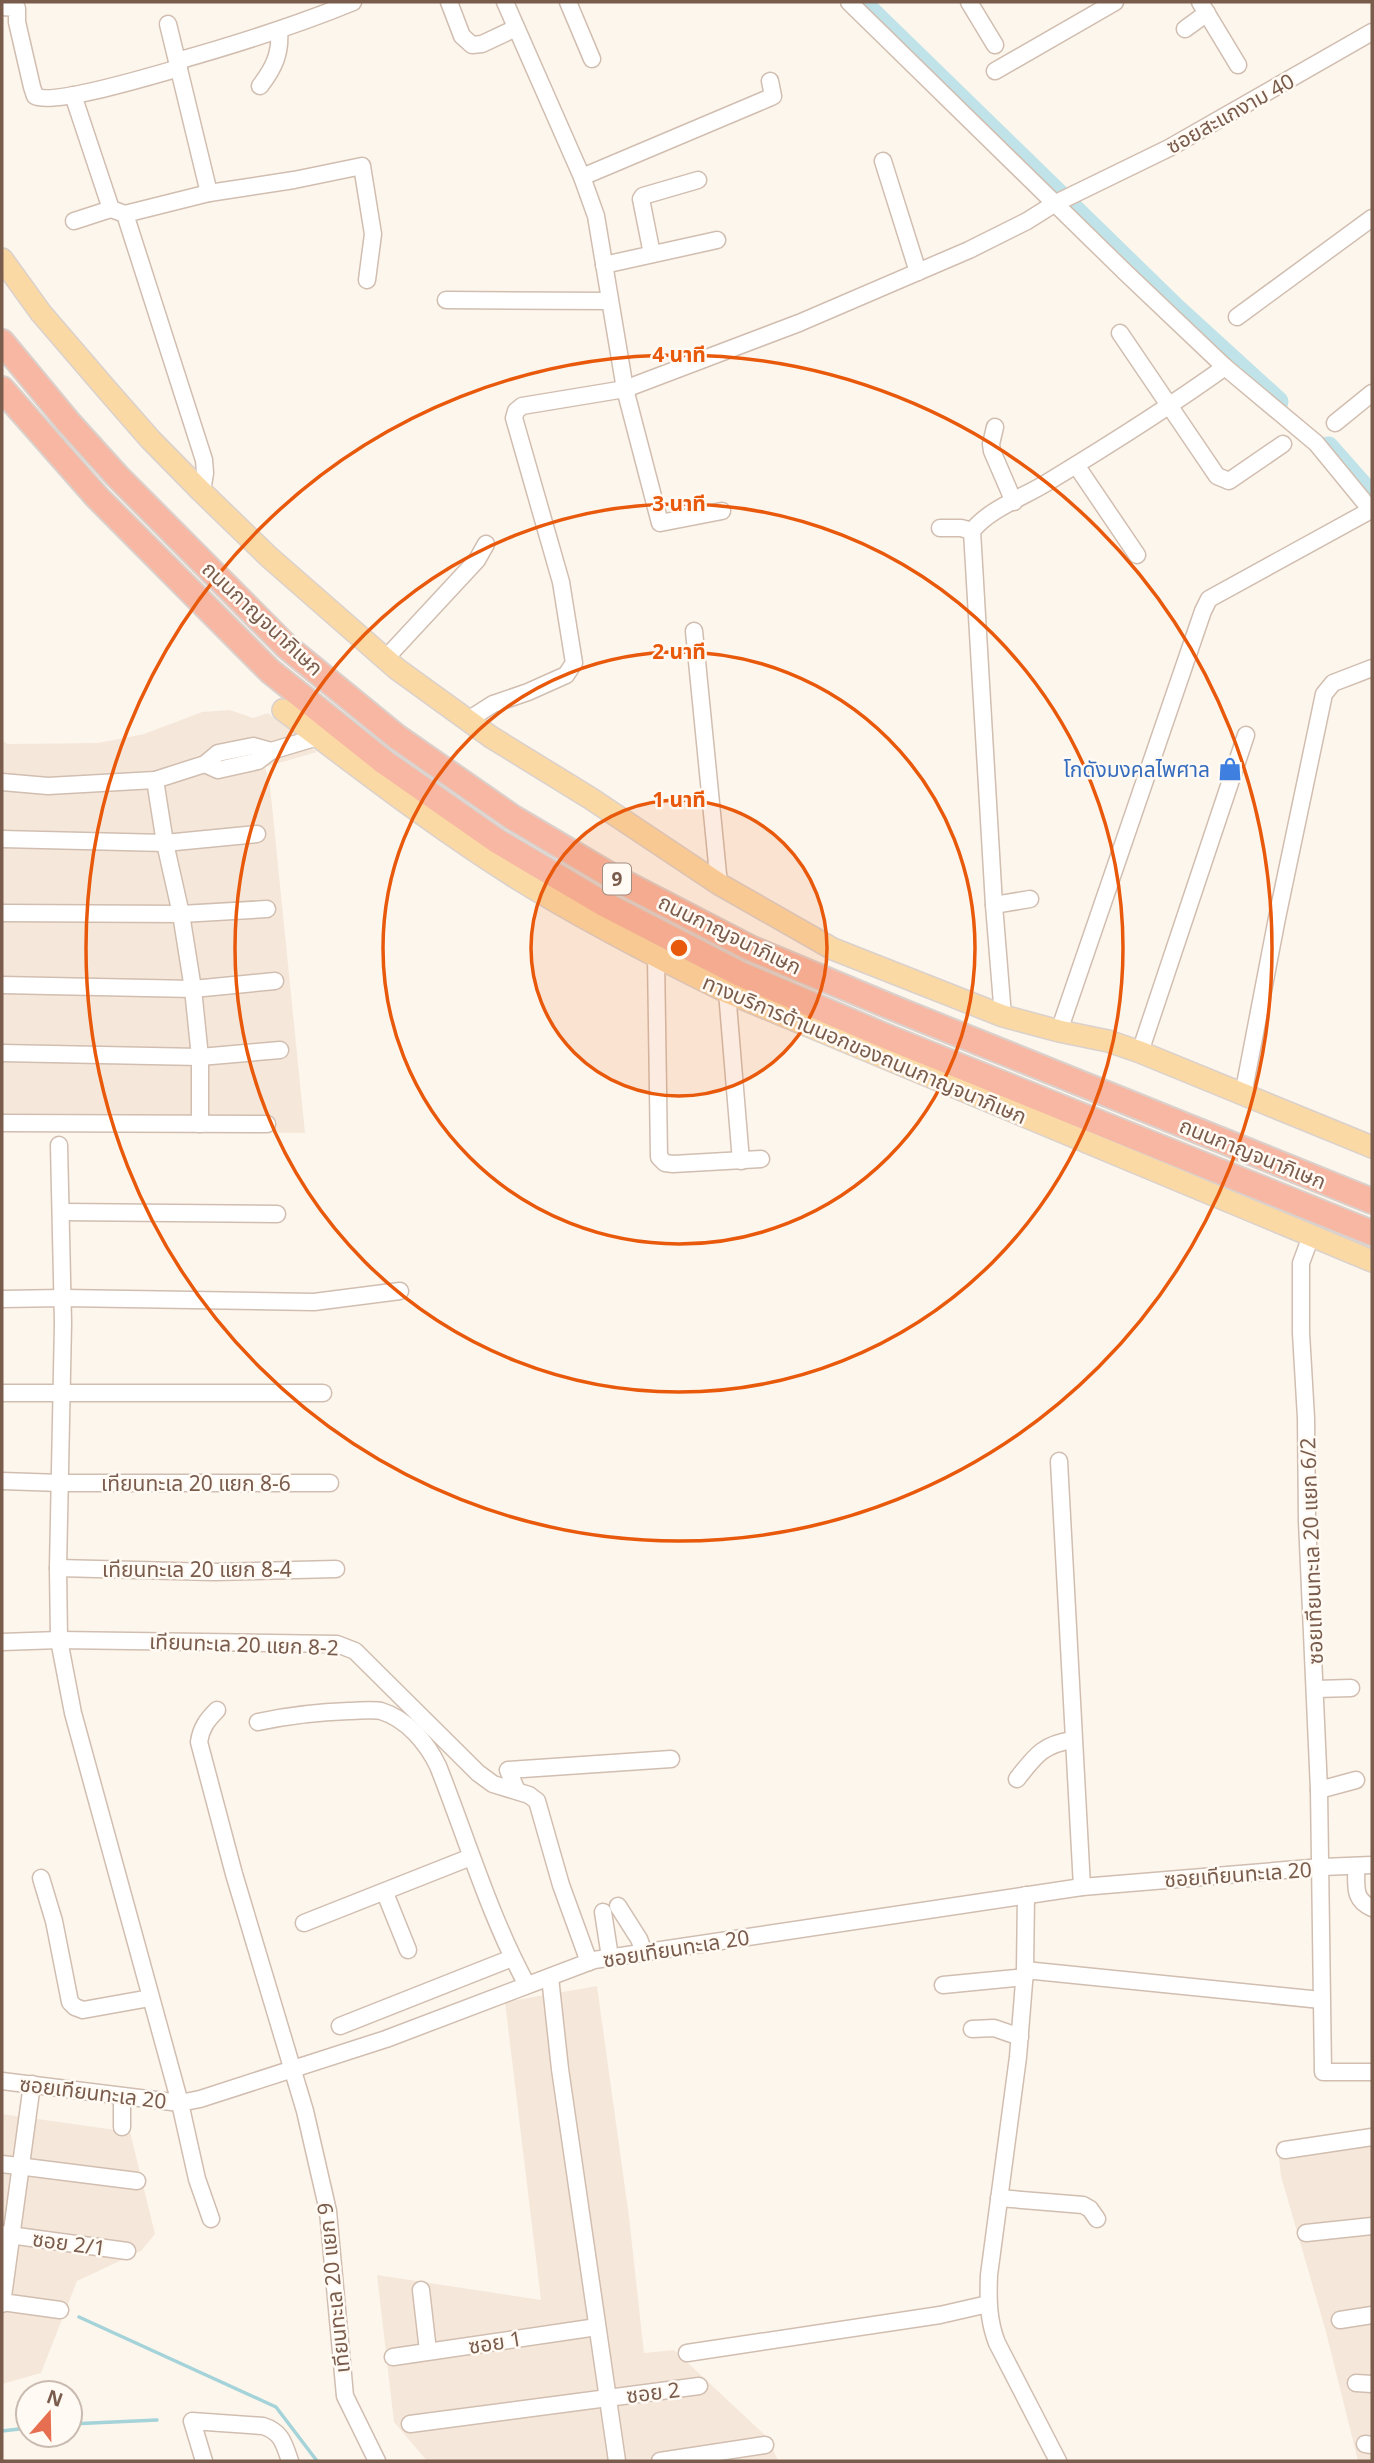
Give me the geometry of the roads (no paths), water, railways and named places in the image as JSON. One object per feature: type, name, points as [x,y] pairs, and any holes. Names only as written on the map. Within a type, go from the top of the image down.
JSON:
[{"type":"highway","name":"ถนนกาญจนาภิเษก","points":[[2,342],[117,476],[287,647],[397,737],[512,817],[615,878],[750,948],[1372,1201]]},
{"type":"highway","name":"ถนนกาญจนาภิเษก","points":[[2,388],[97,496],[270,671],[384,762],[497,841],[603,903],[740,974],[884,1036],[1372,1233]]},
{"type":"main road","points":[[2,259],[41,313],[150,439],[269,557],[386,659],[468,720],[719,884],[833,949],[1003,1016],[1108,1041],[1140,1052],[1372,1147]]},
{"type":"main road","name":"ทางบริการด้านนอกของถนนกาญจนาภิเษก","points":[[283,710],[403,800],[511,874],[656,957],[727,992],[1372,1261]]},
{"type":"street","points":[[14,5],[35,96],[42,100],[74,95],[178,64],[353,2]]},
{"type":"street","points":[[449,2],[462,36],[472,45],[482,44],[516,28]]},
{"type":"street","points":[[505,2],[582,177],[596,216],[625,389],[660,523]]},
{"type":"street","points":[[568,2],[592,59]]},
{"type":"street","points":[[849,2],[1054,204],[1225,366],[1316,443],[1372,511],[1209,599],[1198,624],[1059,1031]]},
{"type":"street","points":[[995,72],[1115,2]]},
{"type":"street","points":[[966,3],[995,45]]},
{"type":"street","points":[[1185,29],[1203,8],[1238,65]]},
{"type":"street","points":[[168,24],[209,193]]},
{"type":"street","points":[[260,86],[277,60],[279,30]]},
{"type":"street","name":"ซอยสะแกงาม 40","points":[[468,720],[493,704],[566,675],[574,663],[561,582],[514,418],[516,411],[522,406],[625,389],[799,323],[918,272],[1004,233],[1085,188],[1169,148],[1372,32]]},
{"type":"street","points":[[582,177],[773,96],[770,81]]},
{"type":"street","points":[[74,95],[118,211],[204,460],[202,492]]},
{"type":"street","points":[[883,161],[918,272]]},
{"type":"street","points":[[74,221],[209,193],[362,166],[373,234],[367,280]]},
{"type":"street","points":[[652,254],[641,200],[643,195],[698,180]]},
{"type":"street","points":[[1237,317],[1372,218]]},
{"type":"street","points":[[604,265],[717,240]]},
{"type":"street","points":[[446,300],[609,301]]},
{"type":"street","points":[[1120,333],[1217,476],[1229,481],[1283,444]]},
{"type":"street","points":[[972,531],[995,511],[1171,406],[1225,366]]},
{"type":"street","points":[[1335,423],[1372,393]]},
{"type":"street","points":[[995,428],[992,451],[1014,502]]},
{"type":"street","points":[[1076,465],[1137,555]]},
{"type":"street","points":[[643,527],[722,511]]},
{"type":"street","points":[[940,528],[961,527],[972,531]]},
{"type":"street","points":[[972,531],[1003,1016]]},
{"type":"street","points":[[386,659],[477,560],[486,544]]},
{"type":"street","points":[[694,631],[719,884]]},
{"type":"street","points":[[1243,1095],[1324,694],[1333,683],[1372,668]]},
{"type":"street","points":[[1140,1052],[1246,735]]},
{"type":"street","points":[[2,782],[48,786],[155,780],[205,764],[218,753],[253,746],[271,751],[318,737]]},
{"type":"street","points":[[155,780],[193,989],[200,1057],[200,1124]]},
{"type":"street","points":[[2,839],[165,844],[257,834]]},
{"type":"street","points":[[994,905],[1030,899]]},
{"type":"street","points":[[2,913],[181,914],[267,909]]},
{"type":"street","points":[[656,957],[659,1157],[664,1163],[673,1164],[761,1159]]},
{"type":"street","points":[[2,985],[193,989],[275,981]]},
{"type":"street","points":[[727,992],[741,1161]]},
{"type":"street","points":[[2,1053],[200,1057],[280,1050]]},
{"type":"street","points":[[2,1123],[267,1124]]},
{"type":"street","points":[[59,1145],[63,1298],[59,1640],[73,1713],[180,2103],[197,2179],[211,2219]]},
{"type":"street","points":[[62,1212],[277,1214]]},
{"type":"street","name":"ซอยเทียนทะเล 20 แยก 6/2","points":[[1311,1236],[1301,1263],[1301,1333],[1307,1418],[1307,1521],[1322,1867],[1323,2072],[1371,2072]]},
{"type":"street","points":[[2,1299],[314,1303],[400,1291]]},
{"type":"street","points":[[2,1393],[323,1393]]},
{"type":"street","points":[[1059,1461],[1082,1887]]},
{"type":"street","name":"เทียนทะเล 20 แยก 8-6","points":[[2,1481],[330,1483]]},
{"type":"street","name":"เทียนทะเล 20 แยก 8-4","points":[[58,1568],[214,1572],[336,1569]]},
{"type":"street","name":"เทียนทะเล 20 แยก 8-2","points":[[2,1642],[59,1640],[317,1643],[346,1646],[355,1650],[478,1773],[493,1784],[529,1795],[537,1801],[561,1885],[589,1962]]},
{"type":"street","points":[[1316,1689],[1351,1688]]},
{"type":"street","name":"เทียนทะเล 20 แยก 9","points":[[217,1710],[200,1732],[199,1742],[234,1874],[305,2111],[328,2211],[345,2396],[377,2461]]},
{"type":"street","points":[[258,1722],[299,1713],[379,1711],[394,1717],[416,1734],[430,1751],[512,1958],[527,1985]]},
{"type":"street","points":[[1017,1779],[1043,1749],[1056,1742],[1073,1740]]},
{"type":"street","points":[[517,1791],[508,1770],[671,1759]]},
{"type":"street","points":[[1319,1790],[1356,1780]]},
{"type":"street","points":[[304,1923],[471,1857]]},
{"type":"street","points":[[1364,1866],[1357,1895],[1361,1902],[1372,1908]]},
{"type":"street","name":"ซอยเทียนทะเล 20","points":[[2,2081],[180,2103],[200,2099],[396,2035],[589,1962],[610,1957],[1082,1887],[1322,1867],[1364,1866]]},
{"type":"street","points":[[41,1878],[54,1921],[67,1989],[75,2007],[82,2010],[150,1998]]},
{"type":"street","points":[[385,1893],[408,1951]]},
{"type":"street","points":[[1026,1895],[1025,1974],[1020,2037],[989,2276],[988,2304],[997,2343],[1058,2461]]},
{"type":"street","points":[[610,1957],[611,1909],[639,1939],[644,1952]]},
{"type":"street","points":[[340,2026],[512,1958]]},
{"type":"street","points":[[943,1985],[1025,1974],[1321,2000]]},
{"type":"street","points":[[550,1977],[560,2069],[617,2461]]},
{"type":"street","points":[[972,2029],[994,2028],[1020,2037]]},
{"type":"street","points":[[32,2084],[21,2166],[6,2234],[2,2303],[60,2310]]},
{"type":"street","points":[[122,2097],[122,2127]]},
{"type":"street","points":[[1285,2150],[1372,2137]]},
{"type":"street","points":[[2,2164],[137,2181]]},
{"type":"street","points":[[999,2198],[1083,2205],[1097,2219]]},
{"type":"street","points":[[1306,2233],[1372,2226]]},
{"type":"street","name":"ซอย 2/1","points":[[6,2234],[127,2251]]},
{"type":"street","points":[[421,2290],[428,2351]]},
{"type":"street","points":[[687,2353],[940,2315],[988,2304]]},
{"type":"street","points":[[1340,2320],[1372,2315]]},
{"type":"street","name":"ซอย 1","points":[[393,2357],[597,2327]]},
{"type":"street","name":"ซอย 2","points":[[410,2424],[699,2386]]},
{"type":"street","points":[[204,2461],[192,2421],[273,2429],[282,2438],[290,2461]]},
{"type":"street","points":[[660,2461],[765,2445]]},
{"type":"waterway","points":[[867,9],[1175,309],[1277,402]]},
{"type":"waterway","points":[[1328,448],[1372,498]]},
{"type":"waterway","points":[[79,2317],[276,2407],[317,2461]]},
{"type":"waterway","points":[[84,2423],[157,2420]]},
{"type":"waterway","points":[[2,2431],[14,2430]]},
{"type":"place","name":"โกดังมงคลไพศาล","points":[[1230,769]]}]
